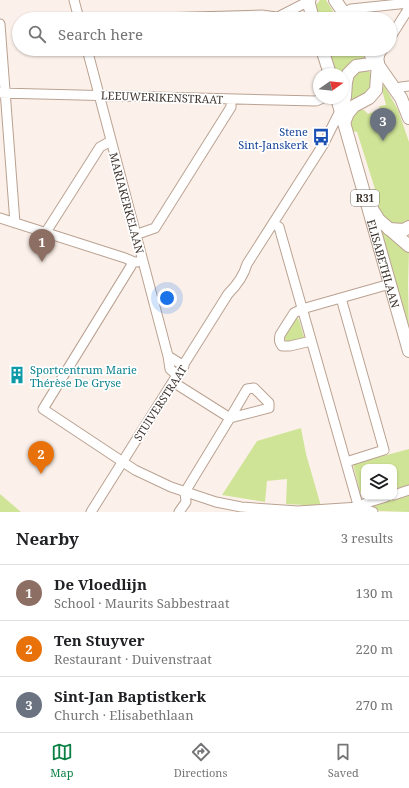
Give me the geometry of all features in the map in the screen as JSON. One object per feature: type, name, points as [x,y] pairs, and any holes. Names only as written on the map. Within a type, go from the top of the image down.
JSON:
[{"type":"main road","points":[[309,0],[312,12]]},
{"type":"main road","points":[[336,0],[344,12]]},
{"type":"main road","points":[[324,56],[328,68]]},
{"type":"main road","points":[[372,56],[401,98],[409,118]]},
{"type":"main road","points":[[340,111],[348,74],[356,66],[378,63]]},
{"type":"main road","points":[[344,123],[348,113],[354,106],[369,98],[376,90],[378,63]]},
{"type":"main road","name":"ELISABETHLAAN","points":[[338,104],[409,351]]},
{"type":"main road","name":"ELISABETHLAAN","points":[[365,198],[379,220],[409,246]]},
{"type":"main road","name":"ELISABETHLAAN","points":[[389,229],[404,230],[409,228]]},
{"type":"street","points":[[74,0],[77,12]]},
{"type":"street","points":[[287,12],[309,0]]},
{"type":"street","points":[[349,12],[351,9],[409,3]]},
{"type":"street","points":[[397,27],[409,8]]},
{"type":"street","points":[[0,24],[3,93],[15,223]]},
{"type":"street","name":"MARIAKERKELAAN","points":[[89,56],[168,356],[170,369],[175,378]]},
{"type":"street","points":[[378,63],[380,56]]},
{"type":"street","points":[[395,89],[409,86]]},
{"type":"street","name":"LEEUWERIKENSTRAAT","points":[[3,93],[313,101]]},
{"type":"street","points":[[135,235],[154,228],[231,107],[231,99]]},
{"type":"street","name":"STUIVERSTRAAT","points":[[91,512],[122,461],[184,366],[228,294],[234,280],[247,264],[323,145],[340,111]]},
{"type":"street","name":"STUIVERSTRAAT","points":[[323,145],[344,123]]},
{"type":"street","points":[[46,232],[100,147],[111,141]]},
{"type":"street","points":[[0,218],[132,261],[136,262],[142,260]]},
{"type":"street","points":[[273,223],[278,227],[283,243],[360,509]]},
{"type":"street","points":[[262,241],[274,239],[283,243]]},
{"type":"street","points":[[132,261],[131,266],[43,409],[135,470],[184,492],[216,502],[241,509],[298,511],[360,509],[374,512]]},
{"type":"street","points":[[311,341],[290,346],[282,346],[280,343],[280,335],[294,313],[390,284]]},
{"type":"street","points":[[341,298],[384,450],[346,462]]},
{"type":"street","points":[[168,356],[184,366]]},
{"type":"street","points":[[175,378],[230,418],[184,492],[186,502],[179,512]]},
{"type":"street","points":[[397,494],[409,490]]},
{"type":"street","points":[[360,509],[366,503],[376,500]]},
{"type":"green space","points":[[320,0],[326,0],[333,12],[317,12],[316,5]]},
{"type":"green space","points":[[328,56],[363,56],[365,59],[349,70],[349,68],[331,68]]},
{"type":"green space","points":[[366,69],[372,74],[371,91],[351,101],[349,100],[349,94],[354,72]]},
{"type":"green space","points":[[384,85],[398,110],[409,142],[409,225],[398,227],[392,223],[377,207],[368,191],[375,189],[357,132],[352,131],[351,128],[353,117],[359,110],[364,110],[368,114],[378,110],[380,106],[386,105],[382,90]]},
{"type":"green space","points":[[379,227],[409,249],[409,335]]},
{"type":"green space","points":[[297,317],[304,340],[287,343],[284,337]]},
{"type":"green space","points":[[301,428],[306,454],[321,506],[286,504],[287,479],[267,481],[265,502],[222,495],[257,441]]},
{"type":"green space","points":[[409,449],[409,485],[397,488],[397,464],[361,464],[361,493],[353,464]]},
{"type":"green space","points":[[0,494],[21,512],[0,512]]},
{"type":"green space","points":[[409,494],[409,512],[380,511],[369,506],[389,500],[397,500],[397,498]]},
{"type":"place","name":"Stene Sint-Janskerk","points":[[321,137]]},
{"type":"place","name":"Sint-Jan Baptistkerk","points":[[383,141]]},
{"type":"place","name":"De Vloedlijn","points":[[42,262]]},
{"type":"place","name":"Sportcentrum Marie Thérèse De Gryse","points":[[17,375]]},
{"type":"place","name":"Ten Stuyver","points":[[41,474]]}]
